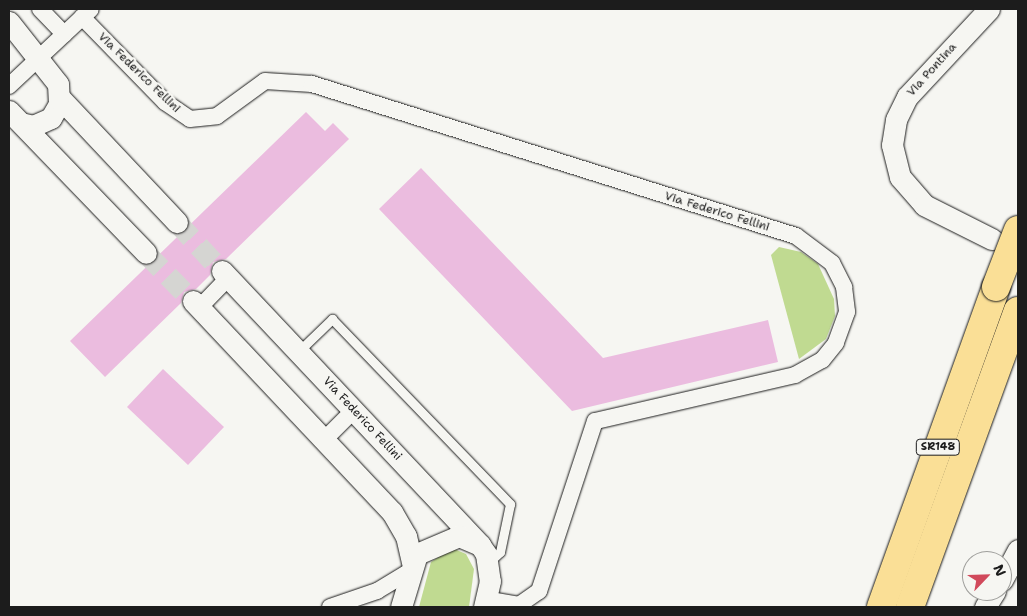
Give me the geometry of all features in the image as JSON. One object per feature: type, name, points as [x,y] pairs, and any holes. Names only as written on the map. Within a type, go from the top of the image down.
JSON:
[{"type":"highway","name":"SR148","points":[[881,607],[903,542],[1018,230]]},
{"type":"highway","name":"SR148","points":[[910,607],[1018,312]]},
{"type":"highway","points":[[876,607],[903,542]]},
{"type":"street","points":[[40,9],[64,34]]},
{"type":"street","name":"Via Pontina","points":[[989,9],[907,97],[896,120],[892,145],[900,177],[924,204],[992,239]]},
{"type":"street","points":[[9,86],[86,13]]},
{"type":"street","name":"Via Federico Fellini","points":[[86,13],[165,102],[190,119],[217,116],[265,81],[312,84],[796,236],[832,263],[844,287],[847,312],[836,343],[822,360],[794,376],[595,421],[542,587],[519,605],[485,603]]},
{"type":"street","points":[[9,22],[40,56],[57,79],[59,97],[57,110],[47,122],[33,126],[15,117]]},
{"type":"street","points":[[59,97],[177,222]]},
{"type":"street","points":[[15,117],[146,253]]},
{"type":"street","points":[[226,274],[196,305],[397,518],[410,568]]},
{"type":"street","name":"Via Federico Fellini","points":[[226,274],[300,350],[484,553]]},
{"type":"street","points":[[324,440],[354,411]]},
{"type":"street","points":[[401,607],[410,568],[420,552],[449,537],[464,536],[484,553],[485,603]]},
{"type":"street","points":[[1012,561],[1018,550]]},
{"type":"street","points":[[330,607],[377,591],[410,568]]},
{"type":"lane","points":[[300,350],[332,320],[510,504],[500,552],[484,553]]},
{"type":"green space","points":[[779,247],[801,252],[818,264],[834,299],[835,316],[826,339],[799,359],[771,255]]},
{"type":"green space","points":[[452,548],[466,554],[474,569],[469,607],[419,607],[431,562]]},
{"type":"building","points":[[306,112],[325,131],[333,123],[349,139],[226,259],[213,262],[210,275],[196,289],[184,292],[181,303],[105,377],[70,341]]},
{"type":"building","points":[[421,168],[603,358],[768,320],[778,362],[572,411],[379,209]]},
{"type":"building","points":[[163,369],[224,427],[188,465],[127,407]]},
{"type":"tunnel","points":[[177,222],[222,271]]},
{"type":"tunnel","points":[[146,253],[193,301]]}]
